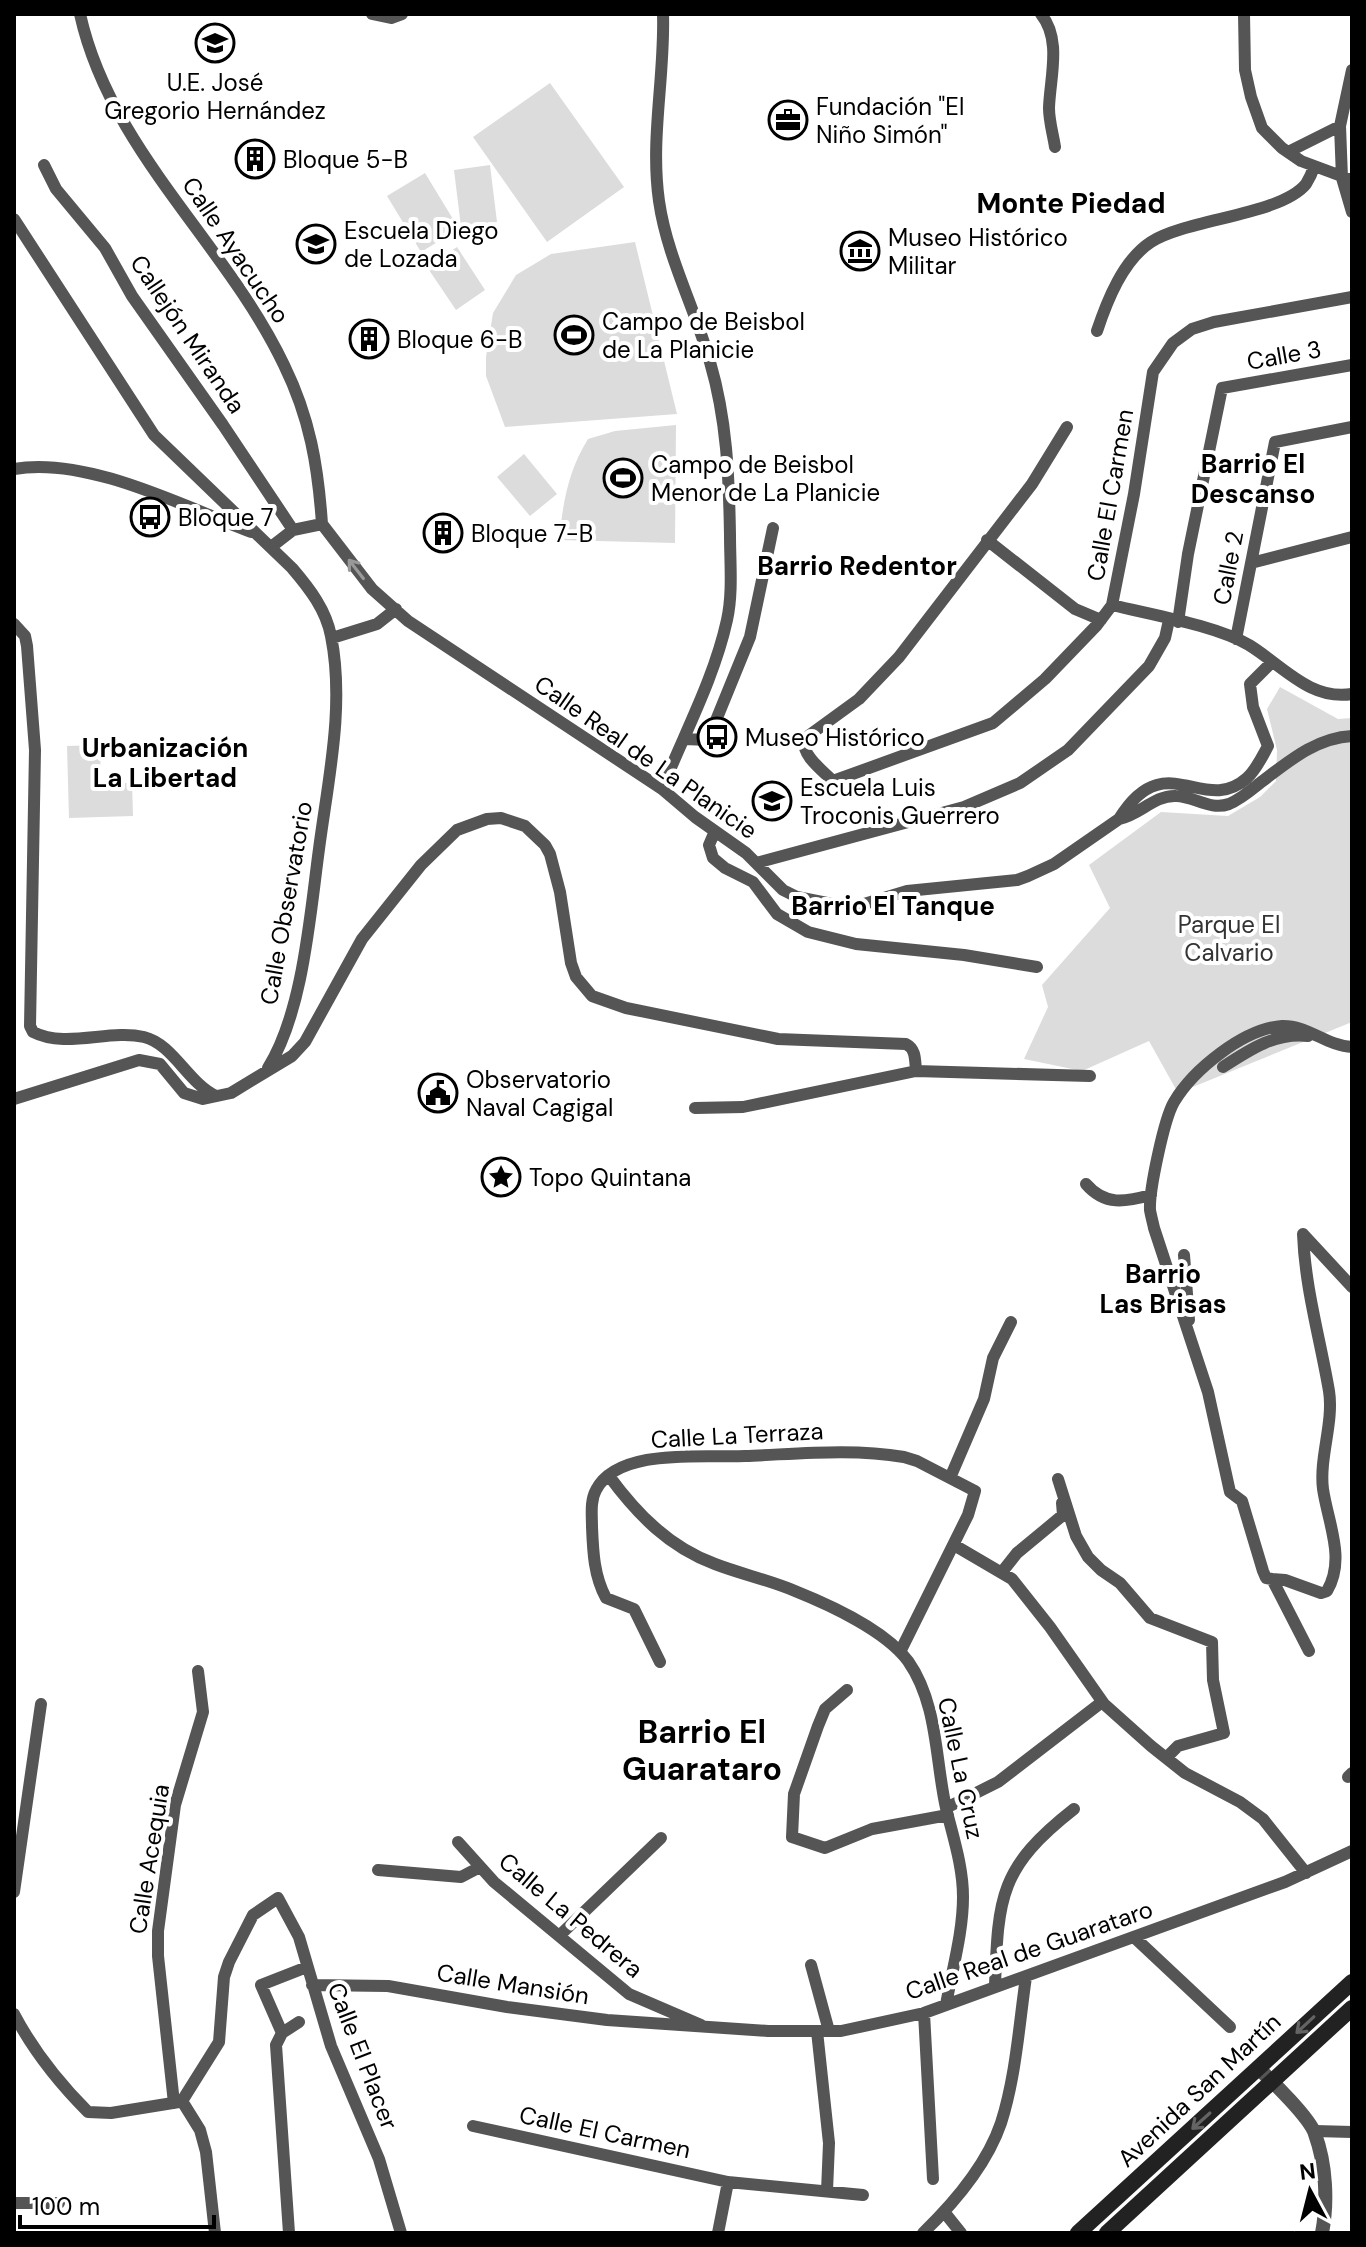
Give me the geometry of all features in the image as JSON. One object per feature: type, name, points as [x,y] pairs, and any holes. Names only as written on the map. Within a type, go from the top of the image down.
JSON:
[{"type":"main road","name":"Avenida San Martín","points":[[1078,2233],[1352,1982]]},
{"type":"main road","name":"Avenida San Martín","points":[[1107,2233],[1352,2008]]},
{"type":"street","name":"Calle Ayacucho","points":[[80,14],[99,68],[128,128],[164,185],[246,298],[286,368],[317,458],[322,524]]},
{"type":"street","points":[[372,14],[391,18],[402,14]]},
{"type":"street","points":[[662,789],[685,739],[727,618],[730,565],[727,437],[720,397],[710,359],[668,240],[659,199],[656,160],[663,14]]},
{"type":"street","points":[[1041,14],[1050,25],[1053,47],[1049,110],[1055,147]]},
{"type":"street","points":[[1244,14],[1243,54],[1251,97],[1262,128],[1288,152],[1314,167],[1347,179]]},
{"type":"street","points":[[1352,70],[1340,126],[1352,212]]},
{"type":"street","points":[[1288,152],[1340,126]]},
{"type":"street","name":"Callejón Miranda","points":[[44,165],[56,189],[105,248],[132,296],[293,530]]},
{"type":"street","points":[[1097,331],[1119,281],[1151,242],[1284,198],[1306,183],[1314,167]]},
{"type":"street","points":[[14,219],[154,435],[271,547],[308,587],[327,621],[332,638],[377,624],[396,609]]},
{"type":"street","name":"Calle El Carmen","points":[[987,540],[881,678],[859,699],[804,739],[803,746],[808,755],[833,781],[993,723],[1045,679],[1101,620],[1112,605],[1134,494],[1153,372],[1164,353],[1184,334],[1200,326],[1352,297]]},
{"type":"street","name":"Calle 3","points":[[1174,621],[1222,388],[1352,365]]},
{"type":"street","points":[[1067,427],[1032,484],[987,540],[1075,609],[1101,620]]},
{"type":"street","name":"Calle 2","points":[[1236,639],[1275,442],[1352,427]]},
{"type":"street","points":[[14,469],[50,467],[90,473],[257,534]]},
{"type":"street","points":[[271,547],[293,530],[322,524]]},
{"type":"street","name":"Calle Real de La Planicie","points":[[322,524],[365,581],[408,621],[662,789],[791,894],[842,906],[853,906],[907,891],[1017,880],[1054,864],[1119,819],[1137,795],[1160,783],[1178,783],[1210,791],[1246,779],[1268,746],[1253,707],[1250,684],[1272,662]]},
{"type":"street","points":[[685,739],[708,740],[726,698],[750,637],[773,528]]},
{"type":"street","points":[[1251,563],[1352,537]]},
{"type":"street","points":[[1112,605],[1236,639],[1319,692],[1339,696],[1352,694]]},
{"type":"street","points":[[756,863],[964,807],[1020,783],[1068,750],[1149,666],[1174,621]]},
{"type":"street","points":[[14,624],[25,636],[27,646],[35,750],[30,1026],[33,1032],[48,1038],[133,1036],[154,1041],[192,1080],[216,1096]]},
{"type":"street","name":"Calle Observatorio","points":[[268,1068],[278,1052],[293,1006],[314,886],[333,742],[335,691],[332,638]]},
{"type":"street","name":"Calle Real de La Planicie","points":[[1119,819],[1132,817],[1167,797],[1177,796],[1213,806],[1231,803],[1243,798],[1300,753],[1331,740],[1352,736]]},
{"type":"street","points":[[14,1099],[139,1060],[160,1064],[189,1096],[203,1099],[242,1086],[292,1056],[305,1042],[362,939],[421,865],[457,830],[487,819],[501,818],[525,826],[550,854],[560,892],[571,963],[576,977],[592,996],[626,1008],[778,1039],[906,1044],[915,1054],[916,1071]]},
{"type":"street","points":[[715,831],[709,845],[713,858],[725,868],[753,882],[777,914],[808,932],[856,944],[964,955],[1037,967]]},
{"type":"street","points":[[1352,1047],[1295,1027],[1268,1029],[1223,1051],[1174,1102],[1151,1195],[1150,1213],[1213,1410],[1230,1492],[1242,1501],[1263,1571],[1266,1578],[1285,1580],[1321,1593],[1327,1591],[1334,1572],[1336,1552],[1323,1478],[1329,1393],[1304,1267],[1303,1234],[1352,1287]]},
{"type":"street","points":[[1223,1067],[1264,1043],[1302,1035],[1317,1037]]},
{"type":"street","points":[[695,1108],[743,1107],[916,1071],[1090,1076]]},
{"type":"street","points":[[1086,1184],[1092,1192],[1111,1202],[1151,1195]]},
{"type":"street","points":[[1184,1255],[1189,1335]]},
{"type":"street","points":[[950,1478],[984,1399],[993,1358],[1011,1322]]},
{"type":"street","name":"Calle La Terraza","points":[[609,1476],[626,1465],[656,1459],[818,1452],[904,1457],[975,1491],[954,1545]]},
{"type":"street","points":[[609,1476],[593,1497],[594,1568],[606,1598],[634,1609],[660,1662]]},
{"type":"street","name":"Calle La Cruz","points":[[609,1476],[642,1519],[699,1556],[797,1591],[874,1632],[900,1652],[915,1675],[929,1709],[963,1896],[946,2005]]},
{"type":"street","points":[[1002,1572],[1017,1553],[1063,1515],[1059,1484],[1076,1536],[1088,1557],[1120,1583],[1150,1618],[1212,1642],[1213,1680],[1224,1733],[1178,1746],[1166,1758]]},
{"type":"street","points":[[900,1652],[954,1545],[1002,1572],[1023,1591],[1102,1702],[1185,1773],[1240,1802],[1263,1819],[1306,1873]]},
{"type":"street","points":[[1272,1579],[1309,1651]]},
{"type":"street","name":"Calle Acequia","points":[[178,2102],[161,1991],[158,1931],[175,1805],[203,1712],[198,1671]]},
{"type":"street","points":[[847,1690],[825,1709],[794,1794],[792,1837],[825,1848],[872,1829],[947,1811],[998,1782],[1102,1702]]},
{"type":"street","points":[[14,1892],[41,1704]]},
{"type":"street","points":[[995,1986],[997,1928],[1005,1890],[1024,1857],[1039,1839],[1074,1809]]},
{"type":"street","points":[[559,1936],[661,1838]]},
{"type":"street","name":"Calle La Pedrera","points":[[458,1842],[480,1867],[636,1999],[708,2028]]},
{"type":"street","name":"Calle Real de Guarataro","points":[[708,2028],[853,2029],[924,2013],[1306,1873],[1352,1851]]},
{"type":"street","points":[[378,1870],[461,1877],[480,1867]]},
{"type":"street","name":"Calle El Placer","points":[[178,2102],[219,2042],[224,1977],[229,1962],[253,1915],[278,1898],[299,1937],[331,2046],[379,2159],[401,2233]]},
{"type":"street","points":[[1134,1937],[1230,2027]]},
{"type":"street","points":[[811,1965],[823,2031],[829,2143],[827,2191]]},
{"type":"street","points":[[282,2033],[261,1985],[307,1967]]},
{"type":"street","points":[[923,2233],[945,2213],[971,2176],[1000,2125],[1012,2075],[1026,1977]]},
{"type":"street","name":"Calle Mansión","points":[[312,1985],[381,1986],[559,2015],[708,2028]]},
{"type":"street","points":[[924,2013],[933,2179]]},
{"type":"street","points":[[14,2014],[49,2068],[88,2112],[111,2113],[178,2102],[200,2130],[206,2152],[215,2233]]},
{"type":"street","points":[[289,2233],[276,2045],[282,2033],[299,2022]]},
{"type":"street","points":[[1258,2068],[1315,2131],[1324,2174],[1326,2211],[1322,2233]]},
{"type":"street","name":"Calle El Carmen","points":[[473,2126],[728,2182],[863,2195]]},
{"type":"street","points":[[1315,2131],[1352,2132]]},
{"type":"street","points":[[718,2233],[728,2182]]},
{"type":"street","points":[[14,2203],[59,2203]]},
{"type":"street","points":[[945,2213],[961,2233]]},
{"type":"green space","points":[[550,83],[624,187],[547,242],[473,137]]},
{"type":"green space","points":[[490,165],[497,222],[461,227],[454,170]]},
{"type":"green space","points":[[425,173],[459,229],[421,252],[387,196]]},
{"type":"green space","name":"Campo de Beisbol de La Planicie","points":[[635,242],[677,414],[505,427],[486,376],[486,357],[493,313],[516,275],[551,254]]},
{"type":"green space","points":[[457,247],[485,290],[456,310],[427,267]]},
{"type":"green space","name":"Campo de Beisbol Menor de La Planicie","points":[[676,425],[675,543],[559,540],[568,488],[588,439],[615,431]]},
{"type":"green space","points":[[524,454],[557,494],[530,516],[497,477]]},
{"type":"green space","name":"Parque El Calvario","points":[[1280,687],[1338,719],[1352,718],[1352,1022],[1178,1093],[1149,1041],[1082,1071],[1024,1059],[1048,1007],[1042,985],[1110,908],[1089,865],[1161,812],[1228,816],[1260,797],[1276,781],[1277,750],[1267,709]]},
{"type":"green space","points":[[100,745],[101,783],[132,783],[133,816],[69,818],[67,746]]},
{"type":"place","name":"U.E. José Gregorio Hernández","points":[[215,43]]},
{"type":"place","name":"Fundación \"El Niño Simón\"","points":[[788,120]]},
{"type":"place","name":"Bloque 5-B","points":[[255,159]]},
{"type":"place","name":"Escuela Diego de Lozada","points":[[316,244]]},
{"type":"place","name":"Museo Histórico Militar","points":[[860,251]]},
{"type":"place","name":"Campo de Beisbol de La Planicie","points":[[574,335]]},
{"type":"place","name":"Bloque 6-B","points":[[369,339]]},
{"type":"place","name":"Campo de Beisbol Menor de La Planicie","points":[[623,478]]},
{"type":"place","name":"Bloque 7","points":[[150,517]]},
{"type":"place","name":"Bloque 7-B","points":[[443,533]]},
{"type":"place","name":"Museo Histórico","points":[[717,737]]},
{"type":"place","name":"Escuela Luis Troconis Guerrero","points":[[772,801]]},
{"type":"place","name":"Observatorio Naval Cagigal","points":[[438,1093]]},
{"type":"place","name":"Topo Quintana","points":[[501,1177]]},
{"type":"district","name":"Monte Piedad","points":[[1071,203]]},
{"type":"district","name":"Barrio El Descanso","points":[[1253,479]]},
{"type":"district","name":"Barrio Redentor","points":[[857,566]]},
{"type":"district","name":"Urbanización La Libertad","points":[[165,763]]},
{"type":"district","name":"Barrio El Tanque","points":[[893,906]]},
{"type":"district","name":"Barrio Las Brisas","points":[[1163,1289]]},
{"type":"district","name":"Barrio El Guarataro","points":[[702,1750]]}]
